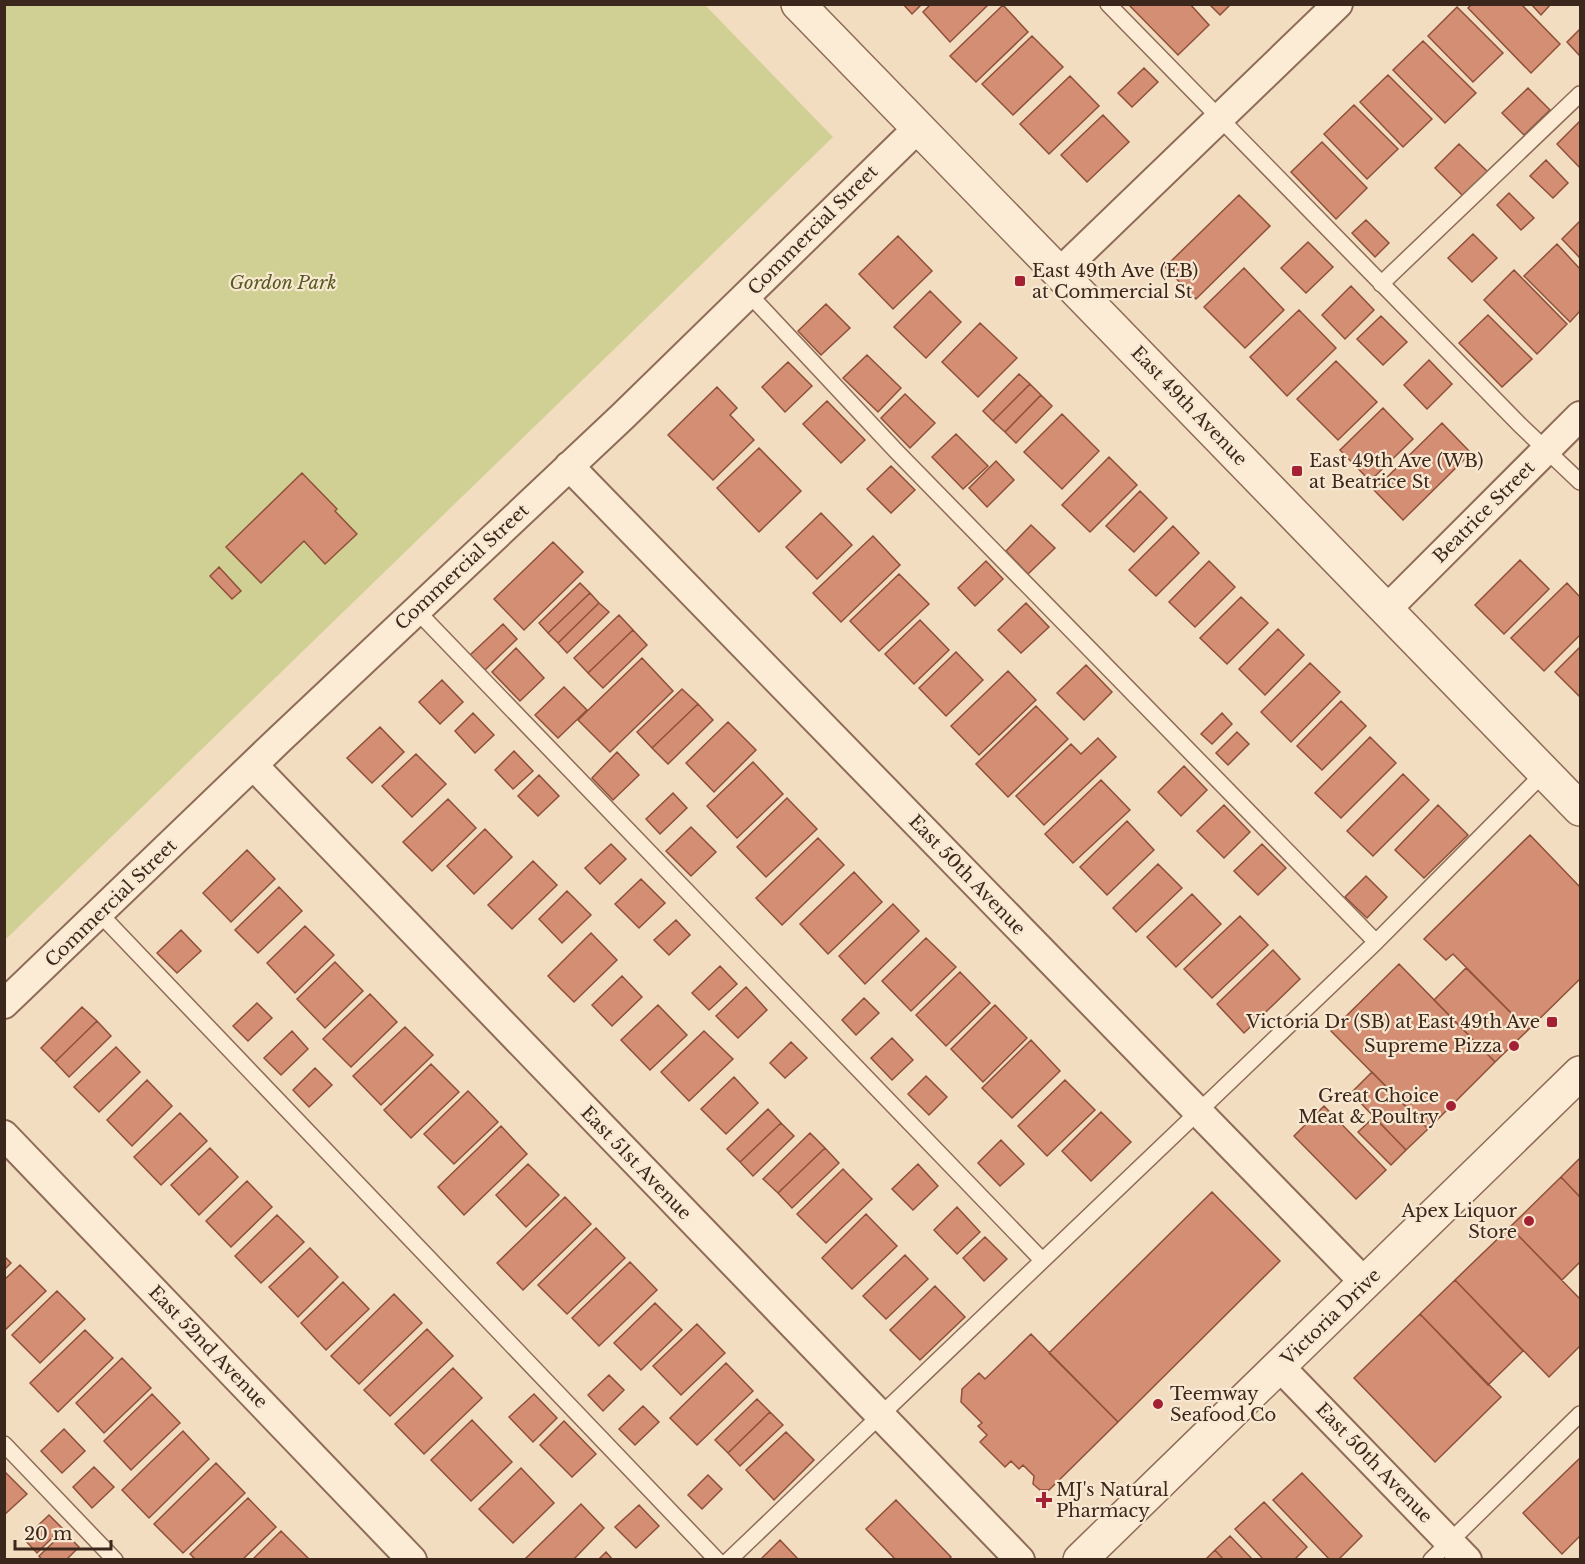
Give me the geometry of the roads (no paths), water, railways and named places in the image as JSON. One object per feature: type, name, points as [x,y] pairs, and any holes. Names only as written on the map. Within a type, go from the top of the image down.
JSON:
[{"type":"street","name":"East 49th Avenue","points":[[798,4],[1581,808]]},
{"type":"street","points":[[1059,273],[1338,4]]},
{"type":"street","name":"Commercial Street","points":[[4,1004],[749,294],[918,128]]},
{"type":"street","name":"Beatrice Street","points":[[1387,609],[1581,416]]},
{"type":"street","name":"East 50th Avenue","points":[[569,466],[1365,1283]]},
{"type":"street","name":"East 51st Avenue","points":[[254,765],[1020,1560]]},
{"type":"street","name":"Victoria Drive","points":[[1080,1560],[1581,1073]]},
{"type":"street","name":"East 52nd Avenue","points":[[4,1135],[412,1560]]},
{"type":"street","name":"East 50th Avenue","points":[[1280,1367],[1449,1553]]},
{"type":"lane","points":[[1108,4],[1381,284],[1581,482]]},
{"type":"lane","points":[[1381,284],[1581,94]]},
{"type":"lane","points":[[749,294],[897,452],[1376,942]]},
{"type":"lane","points":[[416,610],[1041,1259]]},
{"type":"lane","points":[[729,1560],[1041,1259],[1199,1114],[1376,942],[1545,772]]},
{"type":"lane","points":[[100,914],[717,1560]]},
{"type":"lane","points":[[1449,1553],[1581,1414]]},
{"type":"lane","points":[[4,1444],[116,1560]]},
{"type":"place","name":"East 49th Ave (EB) at Commercial St","points":[[1020,281]]},
{"type":"place","name":"East 49th Ave (WB) at Beatrice St","points":[[1297,471]]},
{"type":"place","name":"Victoria Dr (SB) at East 49th Ave","points":[[1552,1022]]},
{"type":"place","name":"Supreme Pizza","points":[[1514,1046]]},
{"type":"place","name":"Great Choice Meat & Poultry","points":[[1451,1106]]},
{"type":"place","name":"Apex Liquor Store","points":[[1529,1221]]},
{"type":"place","name":"Teemway Seafood Co","points":[[1158,1404]]},
{"type":"place","name":"MJ's Natural Pharmacy","points":[[1044,1500]]},
{"type":"park label","name":"Gordon Park","points":[[283,283]]}]
